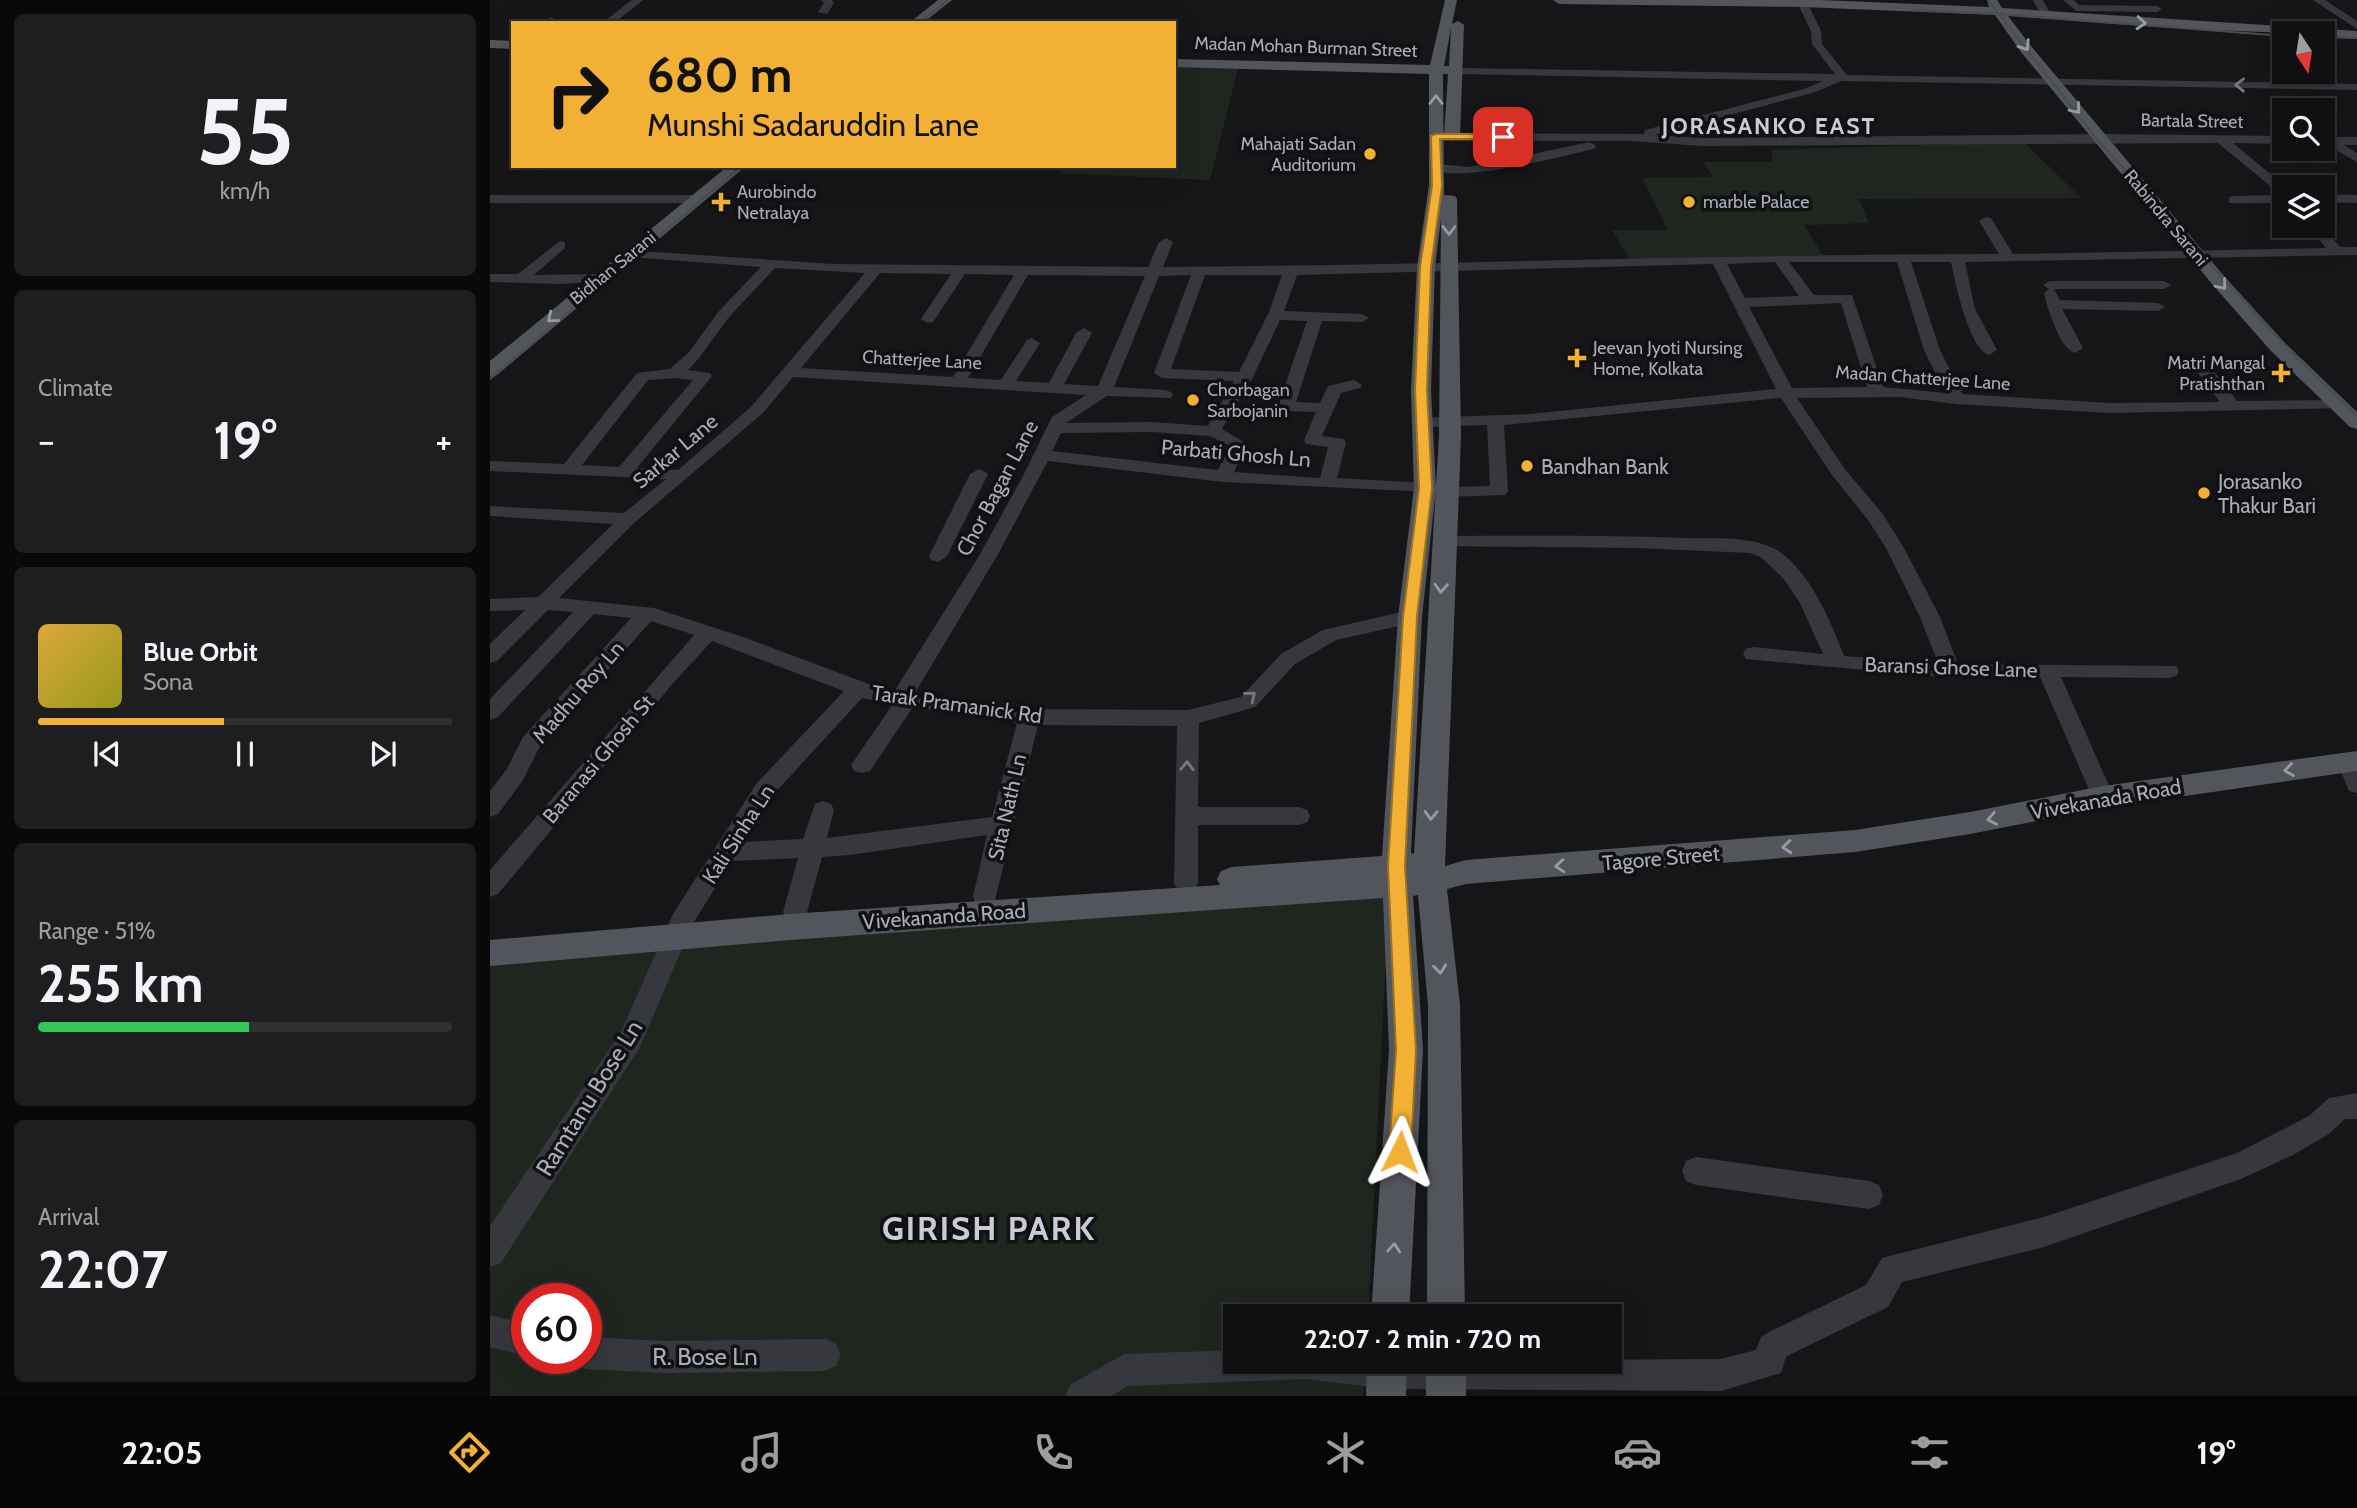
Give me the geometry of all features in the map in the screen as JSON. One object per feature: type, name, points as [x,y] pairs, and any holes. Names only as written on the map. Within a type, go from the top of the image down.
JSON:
[{"type":"main road","points":[[918,21],[946,0]]},
{"type":"main road","points":[[1559,0],[1995,5],[2046,15],[2177,26],[2357,35]]},
{"type":"main road","points":[[1444,137],[1436,70],[1457,1]]},
{"type":"main road","points":[[1391,1304],[1406,1050],[1413,874],[1410,617],[1450,422],[1449,267],[1443,169],[1444,137],[1456,71],[1457,1]]},
{"type":"main road","name":"Rabindra Sarani","points":[[1995,5],[2051,81],[2218,281],[2278,347],[2357,423]]},
{"type":"main road","points":[[490,44],[511,45]]},
{"type":"main road","name":"Madan Mohan Burman Street","points":[[1176,63],[1456,71]]},
{"type":"main road","name":"Bidhan Sarani","points":[[490,371],[735,168]]},
{"type":"main road","points":[[1443,169],[1437,186],[1426,267],[1421,422],[1444,542],[1413,874],[1444,1005],[1446,1304]]},
{"type":"main road","name":"Vivekanada Road","points":[[1855,841],[1970,823],[2103,797],[2354,769]]},
{"type":"main road","name":"Tagore Street","points":[[1413,874],[1855,841]]},
{"type":"main road","name":"Vivekananda Road","points":[[490,953],[795,912],[1186,883],[1413,874]]},
{"type":"main road","name":"Vivekananda Road","points":[[490,935],[678,929],[1413,874]]},
{"type":"street","points":[[610,21],[638,0]]},
{"type":"street","points":[[822,12],[829,3],[826,0]]},
{"type":"street","points":[[2038,0],[2046,15]]},
{"type":"street","points":[[2068,0],[2076,8],[2157,9]]},
{"type":"street","points":[[2318,0],[2357,26]]},
{"type":"street","points":[[1802,2],[1816,31],[1817,44],[1843,77]]},
{"type":"street","points":[[1456,71],[2357,87]]},
{"type":"street","points":[[1443,169],[1469,172],[1631,137],[1808,91],[1843,77]]},
{"type":"street","points":[[1444,137],[1631,137]]},
{"type":"street","name":"Bartala Street","points":[[1631,137],[1703,142],[1832,143],[2100,138],[2272,140]]},
{"type":"street","points":[[2221,139],[2272,182]]},
{"type":"street","points":[[2335,141],[2357,141]]},
{"type":"street","points":[[2335,146],[2357,158]]},
{"type":"street","points":[[2335,198],[2357,198]]},
{"type":"street","points":[[490,199],[695,199]]},
{"type":"street","points":[[2234,200],[2272,199]]},
{"type":"street","points":[[1986,221],[2009,258]]},
{"type":"street","points":[[2325,238],[2336,251]]},
{"type":"street","points":[[1166,242],[1104,391],[1166,395]]},
{"type":"street","points":[[521,279],[560,245]]},
{"type":"street","points":[[630,253],[833,268],[1024,271],[1291,270],[1779,258],[2040,258],[2357,251]]},
{"type":"street","points":[[1779,258],[1808,299]]},
{"type":"street","points":[[1957,258],[1968,309],[1989,350]]},
{"type":"street","points":[[2040,258],[2050,285],[2053,304],[2075,348]]},
{"type":"street","points":[[1903,259],[1932,350],[1956,400]]},
{"type":"street","points":[[1718,260],[1786,393],[1838,471],[1877,517],[1895,548],[1930,617],[1951,671]]},
{"type":"street","points":[[675,373],[694,355],[724,314],[773,262]]},
{"type":"street","name":"Sarkar Lane","points":[[495,646],[628,519],[757,410],[876,269]]},
{"type":"street","points":[[928,319],[961,270]]},
{"type":"street","points":[[1152,426],[1166,395],[1169,374],[1200,270]]},
{"type":"street","points":[[1213,430],[1245,377],[1276,315],[1291,270]]},
{"type":"street","points":[[959,380],[1024,271]]},
{"type":"street","points":[[490,278],[600,278]]},
{"type":"street","points":[[2050,285],[2164,285]]},
{"type":"street","points":[[1740,303],[1847,298],[1877,393]]},
{"type":"street","points":[[2053,304],[2158,307]]},
{"type":"street","points":[[1276,315],[1362,318]]},
{"type":"street","points":[[1316,316],[1286,406],[1326,408]]},
{"type":"street","points":[[1054,388],[1084,333]]},
{"type":"street","points":[[1006,385],[1031,343]]},
{"type":"street","points":[[2200,363],[2231,405]]},
{"type":"street","name":"Chatterjee Lane","points":[[789,372],[959,380],[1104,391]]},
{"type":"street","points":[[569,470],[643,376],[675,373],[704,376],[624,472]]},
{"type":"street","points":[[1169,374],[1245,377]]},
{"type":"street","points":[[1327,483],[1338,443],[1312,440],[1334,389],[1354,385]]},
{"type":"street","name":"Chor Bagan Lane","points":[[862,765],[988,556],[1043,455],[1060,417],[1104,391]]},
{"type":"street","name":"Madan Chatterjee Lane","points":[[1421,422],[1495,421],[1654,408],[1786,393],[1900,392],[1956,400],[2110,408],[2339,405]]},
{"type":"street","name":"Parbati Ghosh Ln","points":[[1043,455],[1223,477],[1436,490],[1499,491],[1495,421]]},
{"type":"street","points":[[1054,428],[1152,426],[1213,430],[1239,444],[1223,477]]},
{"type":"street","points":[[490,466],[683,475]]},
{"type":"street","points":[[938,556],[979,474]]},
{"type":"street","points":[[490,511],[628,519]]},
{"type":"street","name":"Baransi Ghose Lane","points":[[1444,542],[1652,542],[1757,550],[1770,554],[1789,575],[1815,613],[1836,662],[1951,671],[2047,670],[2103,797]]},
{"type":"street","name":"Tarak Pramanick Rd","points":[[490,605],[542,604],[647,613],[858,689],[904,699],[1029,717],[1188,718],[1248,702],[1288,659],[1330,635],[1410,617]]},
{"type":"street","points":[[490,712],[589,608]]},
{"type":"street","name":"Madhu Roy Ln","points":[[490,808],[515,774],[531,743],[647,613]]},
{"type":"street","name":"Baranasi Ghosh St","points":[[492,882],[667,677],[708,633]]},
{"type":"street","points":[[1753,653],[1836,662]]},
{"type":"street","points":[[2047,670],[2169,671]]},
{"type":"street","name":"Kali Sinha Ln","points":[[678,929],[764,790],[858,689]]},
{"type":"street","name":"Sita Nath Ln","points":[[985,897],[1029,717]]},
{"type":"street","points":[[1186,883],[1188,718]]},
{"type":"street","points":[[795,912],[823,810]]},
{"type":"street","points":[[1186,816],[1299,816]]},
{"type":"street","points":[[725,852],[850,846],[1002,824]]},
{"type":"street","name":"Ramtanu Bose Ln","points":[[490,1252],[631,1039],[678,929]]},
{"type":"street","points":[[1081,1396],[1124,1370],[1307,1363],[1386,1377],[1721,1375],[1770,1363],[1772,1348],[1877,1296],[1894,1269],[2044,1232],[2241,1165],[2283,1146],[2319,1125],[2339,1107],[2357,1106]]},
{"type":"street","points":[[1696,1171],[1869,1195]]},
{"type":"street","points":[[490,1331],[511,1336]]},
{"type":"street","name":"R. Bose Ln","points":[[602,1354],[666,1357],[825,1355]]},
{"type":"shaded area","points":[[1176,67],[1238,68],[1210,180],[1060,173],[1064,168],[1176,168]]},
{"type":"shaded area","points":[[2024,142],[2081,198],[1859,199],[1869,223],[1804,225],[1823,255],[1630,260],[1612,230],[1668,230],[1642,178],[1713,177],[1702,162],[1773,162],[1771,150]]},
{"type":"shaded area","points":[[1389,895],[1369,1304],[1223,1304],[1223,1374],[1364,1374],[1363,1396],[490,1396],[490,955]]},
{"type":"tram line","points":[[922,21],[948,0]]},
{"type":"tram line","points":[[1988,0],[1999,14]]},
{"type":"tram line","points":[[1911,10],[1999,14]]},
{"type":"tram line","points":[[1999,14],[2272,35]]},
{"type":"tram line","points":[[1999,14],[2096,138],[2289,350],[2357,416]]},
{"type":"tram line","points":[[2335,37],[2357,38]]},
{"type":"tram line","points":[[490,379],[740,168]]},
{"type":"place","name":"Mahajati Sadan Auditorium","points":[[1370,154]]},
{"type":"place","name":"Aurobindo Netralaya","points":[[721,202]]},
{"type":"place","name":"marble Palace","points":[[1689,202]]},
{"type":"place","name":"Jeevan Jyoti Nursing Home, Kolkata","points":[[1577,358]]},
{"type":"place","name":"Matri Mangal Pratishthan","points":[[2281,373]]},
{"type":"place","name":"Chorbagan Sarbojanin","points":[[1193,400]]},
{"type":"place","name":"Bandhan Bank","points":[[1527,466]]},
{"type":"place","name":"Jorasanko Thakur Bari","points":[[2204,493]]},
{"type":"district","name":"JORASANKO EAST","points":[[1769,126]]},
{"type":"district","name":"GIRISH PARK","points":[[989,1228]]},
{"type":"route","points":[[1400,1152],[1406,1050],[1396,866],[1410,617],[1426,488],[1421,390],[1426,267],[1437,186],[1436,136],[1503,137]]}]
